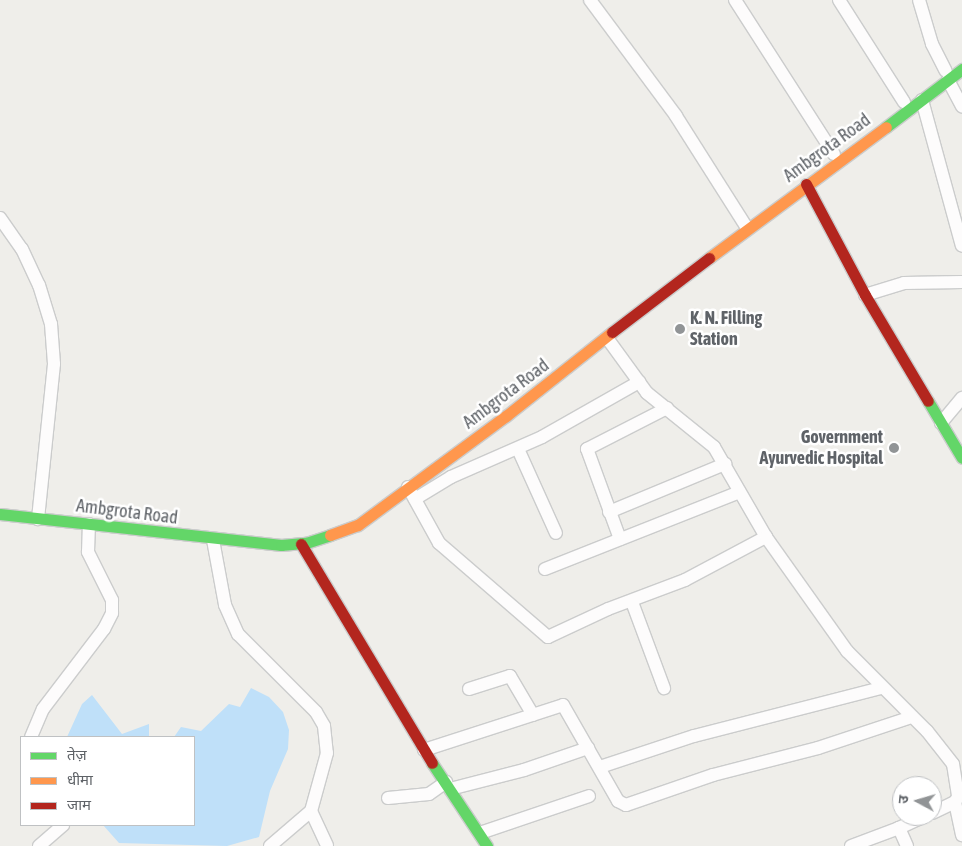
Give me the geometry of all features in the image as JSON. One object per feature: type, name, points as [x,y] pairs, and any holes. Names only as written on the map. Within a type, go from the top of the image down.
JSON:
[{"type":"main road","points":[[962,58],[947,76],[904,102],[834,154],[817,169],[810,180],[865,295],[962,458]]},
{"type":"main road","name":"Ambgrota Road","points":[[0,514],[213,540],[301,544],[361,523],[810,180],[825,173],[922,100],[947,76],[962,69]]},
{"type":"main road","points":[[351,525],[398,482],[585,345],[607,330],[609,335]]},
{"type":"main road","points":[[301,544],[424,750],[487,846]]},
{"type":"street","points":[[590,0],[676,116],[747,228]]},
{"type":"street","points":[[735,0],[834,154]]},
{"type":"street","points":[[839,0],[904,102]]},
{"type":"street","points":[[919,0],[932,44],[962,106]]},
{"type":"street","points":[[922,100],[962,246]]},
{"type":"street","points":[[0,218],[22,249],[39,285],[51,324],[54,364],[38,519]]},
{"type":"street","points":[[865,295],[904,283],[962,282]]},
{"type":"street","points":[[609,335],[639,382],[667,408],[706,439],[725,464],[739,492],[766,537],[848,651],[881,688],[912,717],[953,764],[958,787],[955,802],[962,835]]},
{"type":"street","points":[[415,500],[451,477],[518,449],[639,382]]},
{"type":"street","points":[[941,424],[962,398]]},
{"type":"street","points":[[620,539],[587,449],[667,408]]},
{"type":"street","points":[[518,449],[556,533]]},
{"type":"street","points":[[609,512],[725,464]]},
{"type":"street","points":[[408,487],[439,543],[546,636],[685,580],[766,537]]},
{"type":"street","points":[[545,569],[739,492]]},
{"type":"street","points":[[32,736],[36,720],[43,709],[104,629],[112,613],[112,600],[88,552],[89,524]]},
{"type":"street","points":[[213,540],[225,605],[238,634],[316,712],[324,726],[327,753],[311,811],[270,846]]},
{"type":"street","points":[[632,602],[664,688]]},
{"type":"street","points":[[469,688],[510,676],[533,715]]},
{"type":"street","points":[[600,767],[694,736],[881,688]]},
{"type":"street","points":[[424,750],[564,705],[618,801],[626,805],[713,775],[818,748],[912,717]]},
{"type":"street","points":[[388,798],[429,794],[448,785],[524,770],[588,748]]},
{"type":"street","points":[[480,833],[589,796]]},
{"type":"street","points":[[942,808],[955,802]]},
{"type":"street","points":[[311,811],[327,846]]},
{"type":"street","points":[[39,846],[61,826]]},
{"type":"street","points":[[851,846],[903,826]]},
{"type":"street","points":[[899,828],[907,846]]},
{"type":"water","points":[[251,688],[269,697],[283,712],[289,730],[288,749],[270,791],[259,837],[227,846],[119,843],[104,826],[195,826],[195,736],[175,736],[181,727],[201,731],[229,704],[240,707]]},
{"type":"water","points":[[92,695],[122,734],[149,724],[149,736],[67,736],[82,704]]},
{"type":"traffic: fast","points":[[886,127],[962,69]]},
{"type":"traffic: fast","points":[[928,401],[962,458]]},
{"type":"traffic: fast","points":[[0,514],[281,545],[306,543],[330,535]]},
{"type":"traffic: fast","points":[[432,763],[487,846]]},
{"type":"traffic: slow","points":[[709,258],[886,127]]},
{"type":"traffic: slow","points":[[330,535],[358,525],[506,416],[612,332]]},
{"type":"traffic: jam","points":[[806,184],[865,295],[928,401]]},
{"type":"traffic: jam","points":[[612,332],[709,258]]},
{"type":"traffic: jam","points":[[301,544],[432,763]]},
{"type":"place","name":"K. N. Filling Station","points":[[680,329]]},
{"type":"place","name":"Government Ayurvedic Hospital","points":[[894,448]]}]
